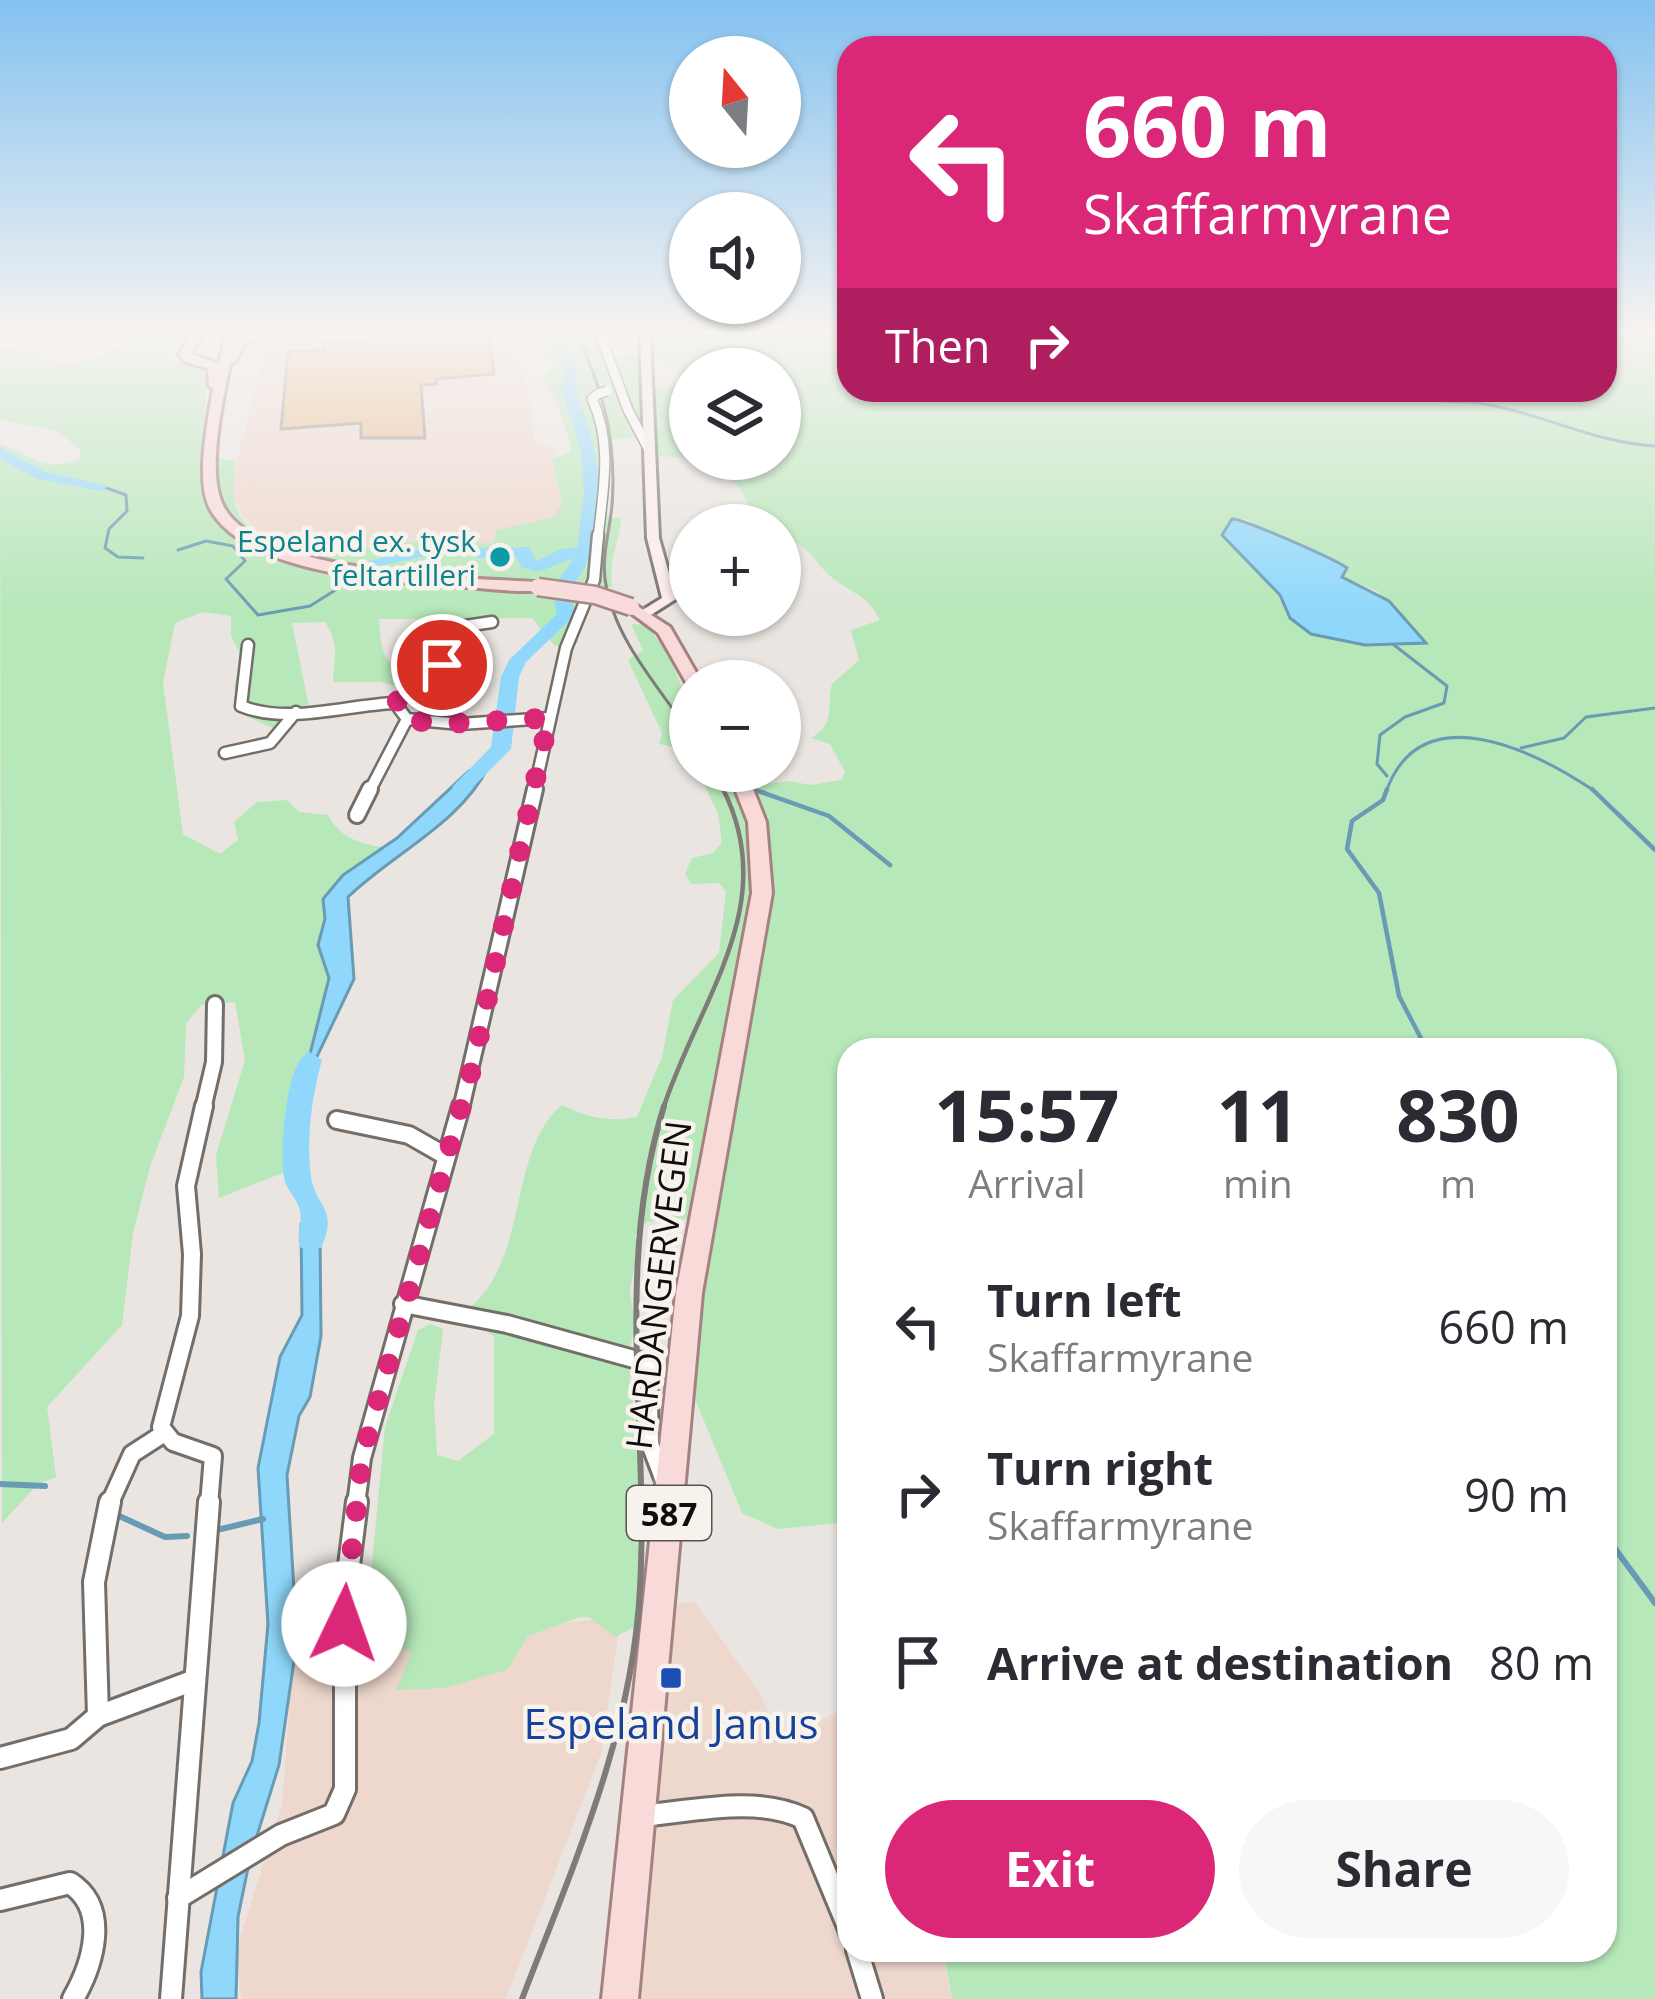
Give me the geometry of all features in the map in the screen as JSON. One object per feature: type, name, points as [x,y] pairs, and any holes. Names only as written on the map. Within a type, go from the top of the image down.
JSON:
[{"type":"main road","points":[[218,427],[213,499],[229,525],[250,541],[334,567],[585,593],[639,610],[669,636],[682,660]]},
{"type":"main road","points":[[639,610],[668,599],[653,538],[647,427]]},
{"type":"main road","name":"HARDANGERVEGEN","points":[[620,1999],[697,1236],[758,935],[762,893],[757,822],[745,792]]},
{"type":"street","points":[[178,1898],[261,1847],[334,1814],[345,1790],[344,1624],[362,1458],[473,1065],[566,648],[594,580],[606,456],[603,427]]},
{"type":"street","points":[[638,427],[648,448]]},
{"type":"street","points":[[248,645],[242,706],[253,712],[395,703],[442,665],[445,629],[492,622]]},
{"type":"street","points":[[395,703],[407,719],[435,724],[549,718]]},
{"type":"street","points":[[225,753],[270,743],[296,712]]},
{"type":"street","points":[[357,815],[407,719]]},
{"type":"street","points":[[163,1434],[162,1421],[190,1316],[192,1254],[185,1186],[214,1062],[215,1004]]},
{"type":"street","points":[[337,1120],[409,1135],[444,1155]]},
{"type":"street","points":[[403,1304],[507,1324],[648,1363],[647,1405],[657,1476],[671,1492]]},
{"type":"street","points":[[163,1434],[213,1456],[171,1999]]},
{"type":"street","points":[[98,1716],[92,1612],[109,1507],[135,1449],[163,1434]]},
{"type":"street","points":[[0,1758],[71,1739],[98,1716],[192,1681]]},
{"type":"street","points":[[639,1816],[754,1806],[790,1808],[803,1818],[837,1901]]},
{"type":"street","points":[[0,1900],[70,1883],[87,1895],[92,1910],[91,1964],[73,1999]]},
{"type":"street","points":[[860,1962],[872,1999]]},
{"type":"shaded area","points":[[245,427],[533,427],[535,442],[558,450],[552,459],[562,503],[554,517],[497,530],[493,543],[451,537],[315,551],[262,534],[243,517],[230,488]]},
{"type":"shaded area","points":[[695,1602],[759,1692],[780,1736],[805,1731],[837,1711],[837,1962],[944,1962],[951,1999],[620,1999],[651,1697],[676,1604]]},
{"type":"shaded area","points":[[621,1616],[601,1753],[506,1999],[242,1999],[235,1954],[282,1805],[293,1657]]},
{"type":"green space","points":[[40,427],[205,427],[204,454],[236,462],[235,501],[248,526],[274,541],[307,548],[447,538],[493,543],[497,530],[554,517],[562,503],[552,459],[570,452],[565,427],[641,427],[633,429],[636,437],[608,440],[609,492],[603,509],[607,516],[621,518],[612,587],[599,589],[591,601],[578,643],[555,646],[532,618],[379,619],[389,661],[427,680],[414,690],[380,682],[333,682],[335,646],[325,622],[292,623],[310,712],[275,729],[244,715],[234,688],[241,655],[231,636],[231,616],[202,612],[175,623],[163,683],[183,834],[220,854],[238,840],[234,822],[257,802],[287,800],[299,812],[328,815],[351,838],[383,847],[349,870],[323,899],[325,919],[318,945],[329,978],[301,1090],[298,1167],[219,1198],[216,1155],[245,1060],[235,1002],[201,1005],[186,1024],[184,1077],[150,1167],[133,1233],[122,1325],[47,1407],[56,1477],[38,1484],[2,1523],[0,444],[48,464],[81,459],[80,449],[55,430]]},
{"type":"green space","points":[[647,427],[669,427],[669,457],[658,456]]},
{"type":"green space","points":[[801,427],[1655,427],[1655,1999],[952,1999],[945,1962],[1617,1962],[1617,1038],[837,1038],[837,1523],[778,1529],[742,1513],[693,1394],[695,1223],[681,1218],[647,1222],[635,1235],[630,1291],[635,1327],[628,1357],[641,1480],[635,1515],[638,1625],[615,1637],[589,1617],[580,1617],[528,1636],[507,1670],[444,1688],[396,1690],[412,1652],[365,1637],[385,1427],[418,1330],[430,1324],[443,1329],[434,1405],[437,1455],[458,1461],[494,1434],[494,1336],[461,1315],[484,1293],[499,1267],[532,1150],[544,1125],[562,1105],[599,1118],[637,1117],[662,1057],[673,1000],[719,953],[726,891],[719,883],[691,884],[685,874],[692,858],[713,853],[722,842],[718,814],[708,792],[801,792],[801,783],[841,780],[845,772],[830,744],[811,738],[827,720],[832,684],[859,660],[851,630],[880,620],[867,602],[830,575],[801,545],[801,504],[747,504],[733,481],[801,480]],"holes":[[[1233,519],[1247,520],[1346,570],[1342,577],[1377,591],[1425,643],[1388,646],[1354,641],[1288,616],[1280,595],[1223,535]]]},
{"type":"green space","points":[[631,624],[646,625],[670,660],[669,746],[659,744],[662,733],[628,660],[643,650]]},
{"type":"water","points":[[1232,519],[1347,568],[1342,577],[1389,601],[1426,643],[1365,645],[1311,634],[1290,618],[1280,595],[1222,535]]},
{"type":"water","points":[[488,767],[461,805],[348,897],[354,979],[301,1090],[329,978],[318,945],[325,919],[323,899],[343,875],[397,838],[469,771]]},
{"type":"water","points":[[314,1210],[320,1234],[321,1336],[310,1397],[299,1416],[287,1475],[297,1640],[279,1765],[250,1858],[238,1917],[236,1999],[202,1999],[201,1972],[233,1803],[252,1761],[259,1723],[268,1624],[258,1468],[280,1357],[302,1315],[301,1224]]},
{"type":"building","points":[[361,427],[424,427],[425,438],[361,438]]},
{"type":"waterway","points":[[462,787],[501,749],[510,677],[518,660],[566,615],[561,589],[583,557],[592,493],[583,427]]},
{"type":"waterway","points":[[1570,427],[1655,446]]},
{"type":"waterway","points":[[0,453],[42,476],[101,486]]},
{"type":"waterway","points":[[101,486],[126,495],[127,511],[109,529],[105,548],[118,557],[143,558]]},
{"type":"waterway","points":[[178,550],[206,541],[233,546],[245,561],[226,579],[258,615],[310,606],[353,579]]},
{"type":"waterway","points":[[374,562],[456,545],[478,553],[523,551],[527,563],[538,567],[566,553],[583,552]]},
{"type":"waterway","points":[[1387,776],[1377,764],[1380,735],[1405,717],[1444,703],[1447,686],[1394,645]]},
{"type":"waterway","points":[[1521,748],[1564,738],[1586,717],[1655,708]]},
{"type":"waterway","points":[[1386,792],[1403,762],[1425,744],[1452,738],[1512,748],[1593,790]]},
{"type":"waterway","points":[[1387,789],[1383,800],[1352,821],[1347,849],[1379,893],[1399,996],[1421,1038]]},
{"type":"waterway","points":[[1593,790],[1655,850]]},
{"type":"waterway","points":[[761,792],[829,816],[890,865]]},
{"type":"waterway","points":[[310,1060],[301,1090],[297,1180],[314,1210],[311,1241]]},
{"type":"waterway","points":[[0,1484],[45,1486]]},
{"type":"waterway","points":[[115,1514],[165,1537],[187,1536]]},
{"type":"waterway","points":[[221,1529],[263,1519]]},
{"type":"waterway","points":[[1617,1551],[1655,1603]]},
{"type":"railway","points":[[608,427],[613,482],[605,579],[627,641],[669,704]]},
{"type":"railway","points":[[664,1107],[713,991],[739,913],[743,873],[739,832],[724,792]]},
{"type":"railway","points":[[522,1999],[598,1798],[635,1642],[642,1527],[637,1346],[640,1226],[664,1107]]},
{"type":"place","name":"Espeland ex. tysk feltartilleri","points":[[500,557]]},
{"type":"place","name":"Espeland Janus","points":[[671,1678]]},
{"type":"route","points":[[344,1624],[362,1458],[375,1400],[473,1065],[549,718],[460,724],[407,719],[395,703],[442,665]]}]
